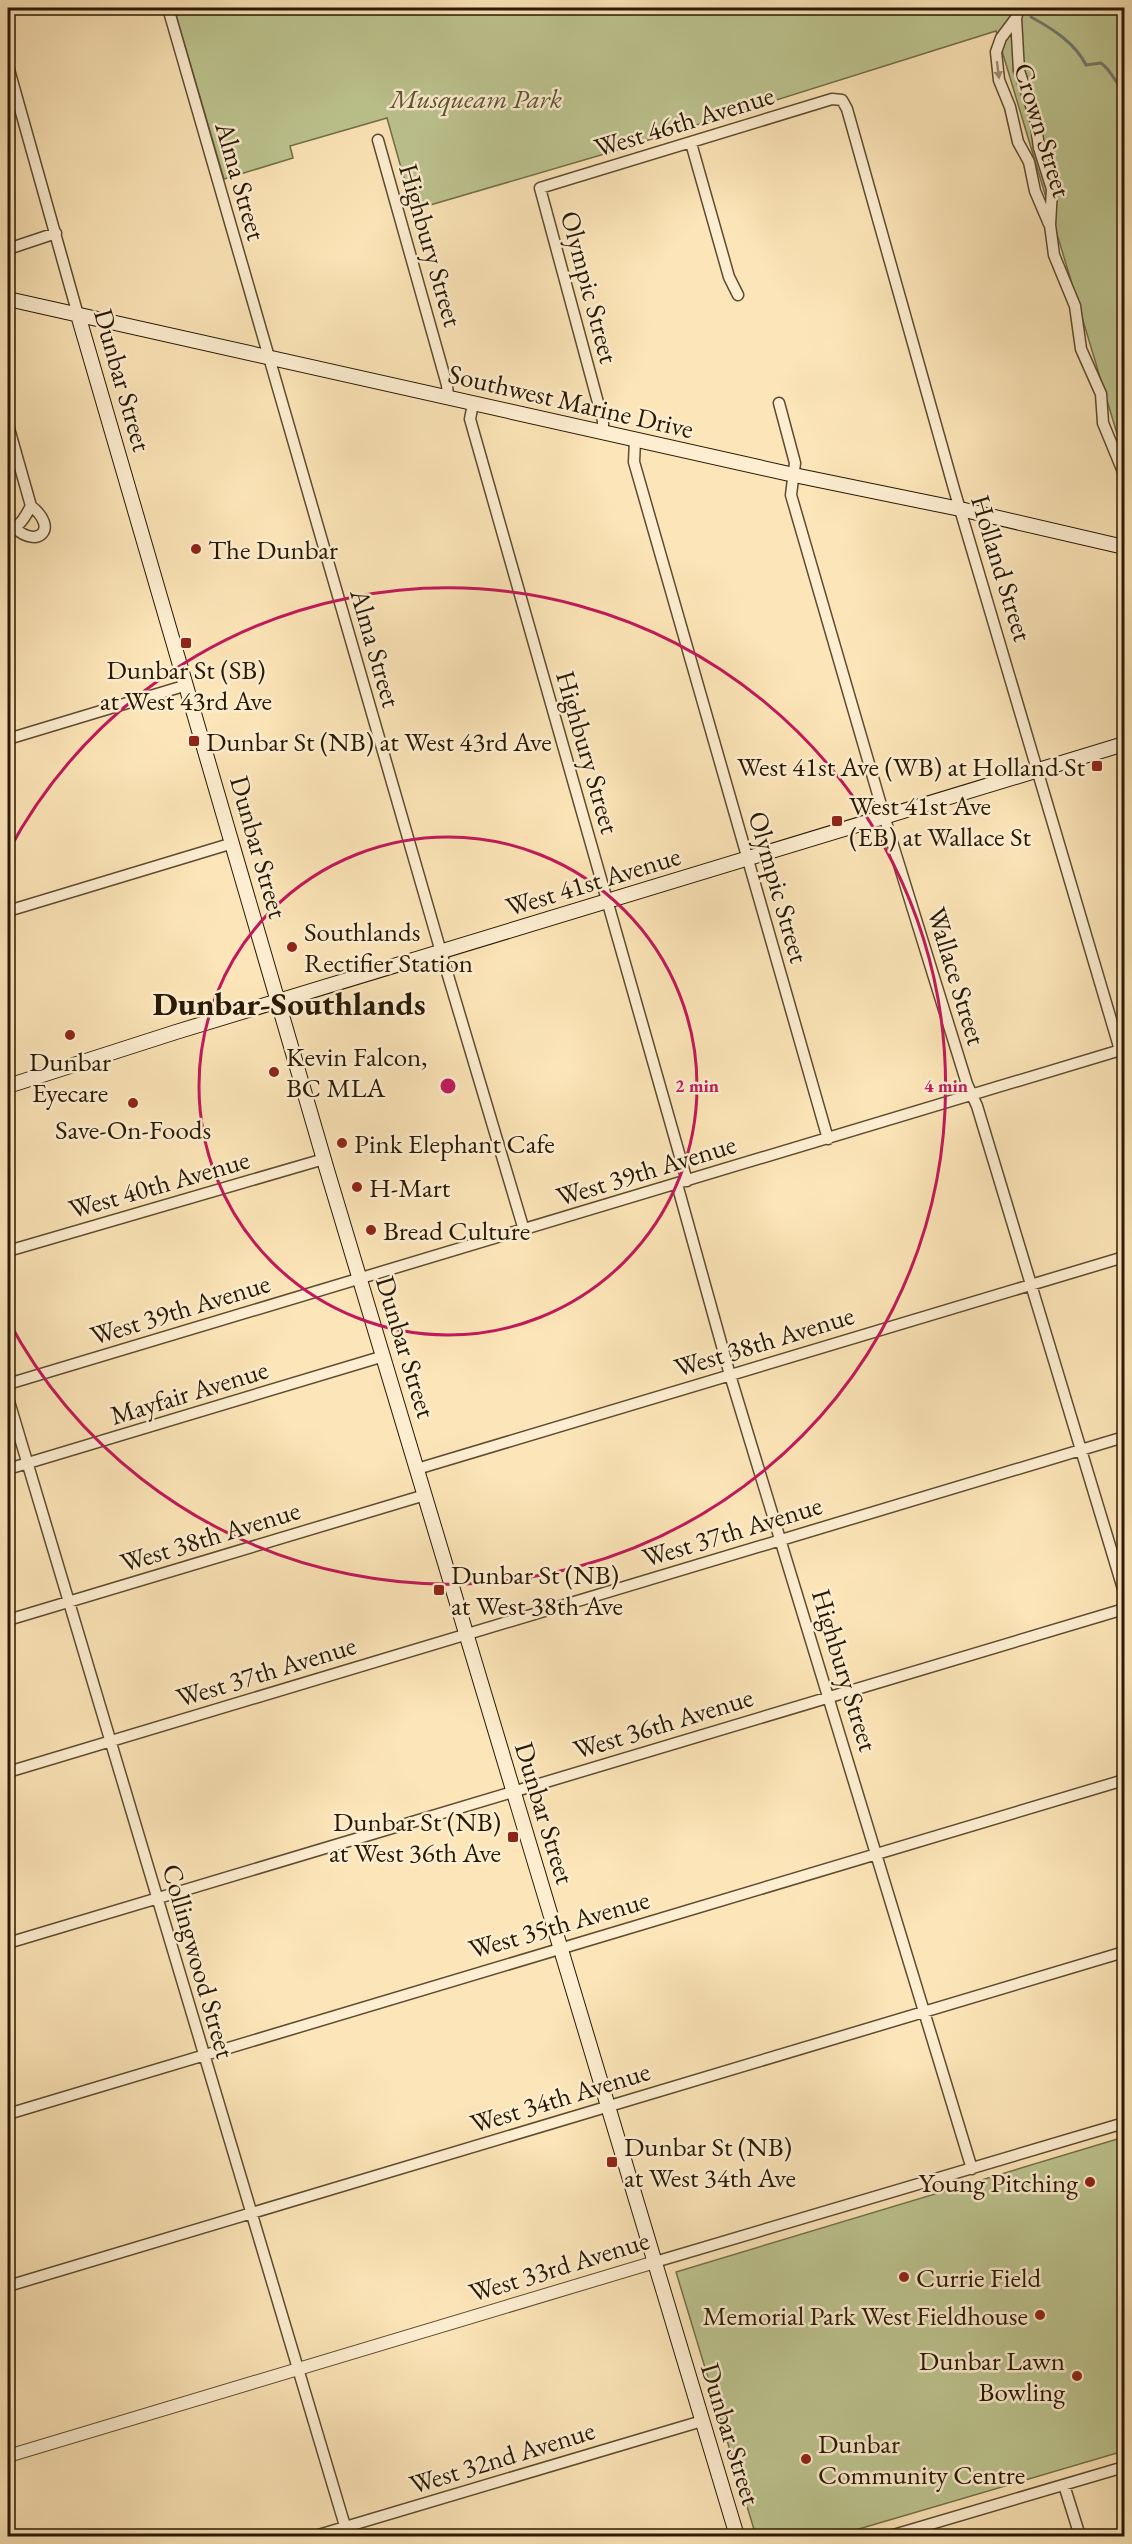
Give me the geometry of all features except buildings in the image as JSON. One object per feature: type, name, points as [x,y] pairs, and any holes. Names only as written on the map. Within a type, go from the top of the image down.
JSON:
[{"type":"main road","name":"Southwest Marine Drive","points":[[8,299],[635,440],[960,509],[1125,548]]},
{"type":"main road","name":"Dunbar Street","points":[[78,315],[324,1159],[737,2536]]},
{"type":"main road","name":"West 41st Avenue","points":[[8,1086],[1125,744]]},
{"type":"street","name":"Alma Street","points":[[168,8],[441,952],[524,1230]]},
{"type":"street","name":"Crown Street","points":[[1018,13],[1001,38],[996,52],[999,80],[1010,107],[1018,142],[1029,162],[1035,191],[1050,225]]},
{"type":"street","name":"Crown Street","points":[[1018,13],[1019,71],[1035,117],[1039,148],[1052,189],[1050,225],[1056,263],[1075,306],[1081,349],[1101,394],[1103,423],[1125,474]]},
{"type":"street","name":"Dunbar Street","points":[[8,66],[13,105],[56,234],[78,315]]},
{"type":"street","name":"West 46th Avenue","points":[[540,188],[832,99],[842,100]]},
{"type":"street","name":"Holland Street","points":[[842,100],[847,110],[960,509],[1122,1050]]},
{"type":"street","name":"Highbury Street","points":[[378,140],[444,374],[448,398]]},
{"type":"street","points":[[691,143],[729,277],[738,295]]},
{"type":"street","name":"Olympic Street","points":[[540,188],[603,421],[603,432]]},
{"type":"street","points":[[8,249],[56,234]]},
{"type":"street","name":"Wallace Street","points":[[779,403],[795,463],[791,495],[885,817],[1032,1284],[1125,1592]]},
{"type":"street","name":"Highbury Street","points":[[473,404],[470,419],[608,902],[730,1375],[782,1539],[972,2169]]},
{"type":"street","points":[[8,425],[31,506],[42,515],[44,530],[39,536],[31,538],[11,530],[24,520],[31,506]]},
{"type":"street","name":"Olympic Street","points":[[635,440],[634,462],[828,1139]]},
{"type":"street","points":[[8,739],[187,685]]},
{"type":"street","points":[[8,911],[233,843]]},
{"type":"street","name":"West 39th Avenue","points":[[8,1384],[1122,1050]]},
{"type":"street","name":"West 40th Avenue","points":[[8,1251],[324,1159]]},
{"type":"street","name":"West 38th Avenue","points":[[417,1469],[1125,1257]]},
{"type":"street","name":"Mayfair Avenue","points":[[8,1469],[384,1356]]},
{"type":"street","name":"Collingwood Street","points":[[8,1398],[347,2532]]},
{"type":"street","name":"West 37th Avenue","points":[[8,1772],[1125,1437]]},
{"type":"street","name":"West 38th Avenue","points":[[8,1620],[425,1495]]},
{"type":"street","name":"West 36th Avenue","points":[[8,1943],[1125,1609]]},
{"type":"street","name":"West 35th Avenue","points":[[8,2114],[560,1947],[1125,1780]]},
{"type":"street","name":"West 34th Avenue","points":[[8,2286],[1125,1952]]},
{"type":"street","name":"West 33rd Avenue","points":[[8,2456],[1125,2123]]},
{"type":"street","name":"West 32nd Avenue","points":[[315,2536],[347,2532],[702,2421]]},
{"type":"street","points":[[890,2536],[1125,2467]]},
{"type":"street","points":[[1064,2485],[1080,2536]]},
{"type":"green space","name":"Musqueam Park","points":[[174,8],[1124,8],[1124,457],[996,31],[601,155],[413,210],[387,118],[290,146],[293,158],[224,179]]},
{"type":"green space","points":[[1124,2137],[1124,2451],[835,2536],[756,2536],[676,2272]]},
{"type":"waterway","points":[[1031,17],[1063,37],[1086,65],[1101,63],[1105,66],[1124,93]]},
{"type":"place","name":"The Dunbar","points":[[196,549]]},
{"type":"place","name":"Dunbar St (SB) at West 43rd Ave","points":[[186,643]]},
{"type":"place","name":"Dunbar St (NB) at West 43rd Ave","points":[[194,741]]},
{"type":"place","name":"West 41st Ave (WB) at Holland St","points":[[1097,766]]},
{"type":"place","name":"West 41st Ave (EB) at Wallace St","points":[[837,821]]},
{"type":"place","name":"Southlands Rectifier Station","points":[[292,947]]},
{"type":"place","name":"Dunbar Eyecare","points":[[70,1035]]},
{"type":"place","name":"Kevin Falcon, BC MLA","points":[[274,1072]]},
{"type":"place","name":"Save-On-Foods","points":[[133,1103]]},
{"type":"place","name":"Pink Elephant Cafe","points":[[342,1143]]},
{"type":"place","name":"H-Mart","points":[[357,1187]]},
{"type":"place","name":"Bread Culture","points":[[371,1230]]},
{"type":"place","name":"Dunbar St (NB) at West 38th Ave","points":[[439,1590]]},
{"type":"place","name":"Dunbar St (NB) at West 36th Ave","points":[[513,1837]]},
{"type":"place","name":"Dunbar St (NB) at West 34th Ave","points":[[612,2162]]},
{"type":"place","name":"Young Pitching","points":[[1090,2182]]},
{"type":"place","name":"Currie Field","points":[[904,2277]]},
{"type":"place","name":"Memorial Park West Fieldhouse","points":[[1040,2315]]},
{"type":"place","name":"Dunbar Lawn Bowling","points":[[1077,2376]]},
{"type":"place","name":"Dunbar Community Centre","points":[[806,2459]]},
{"type":"district","name":"Dunbar-Southlands","points":[[289,1003]]}]
